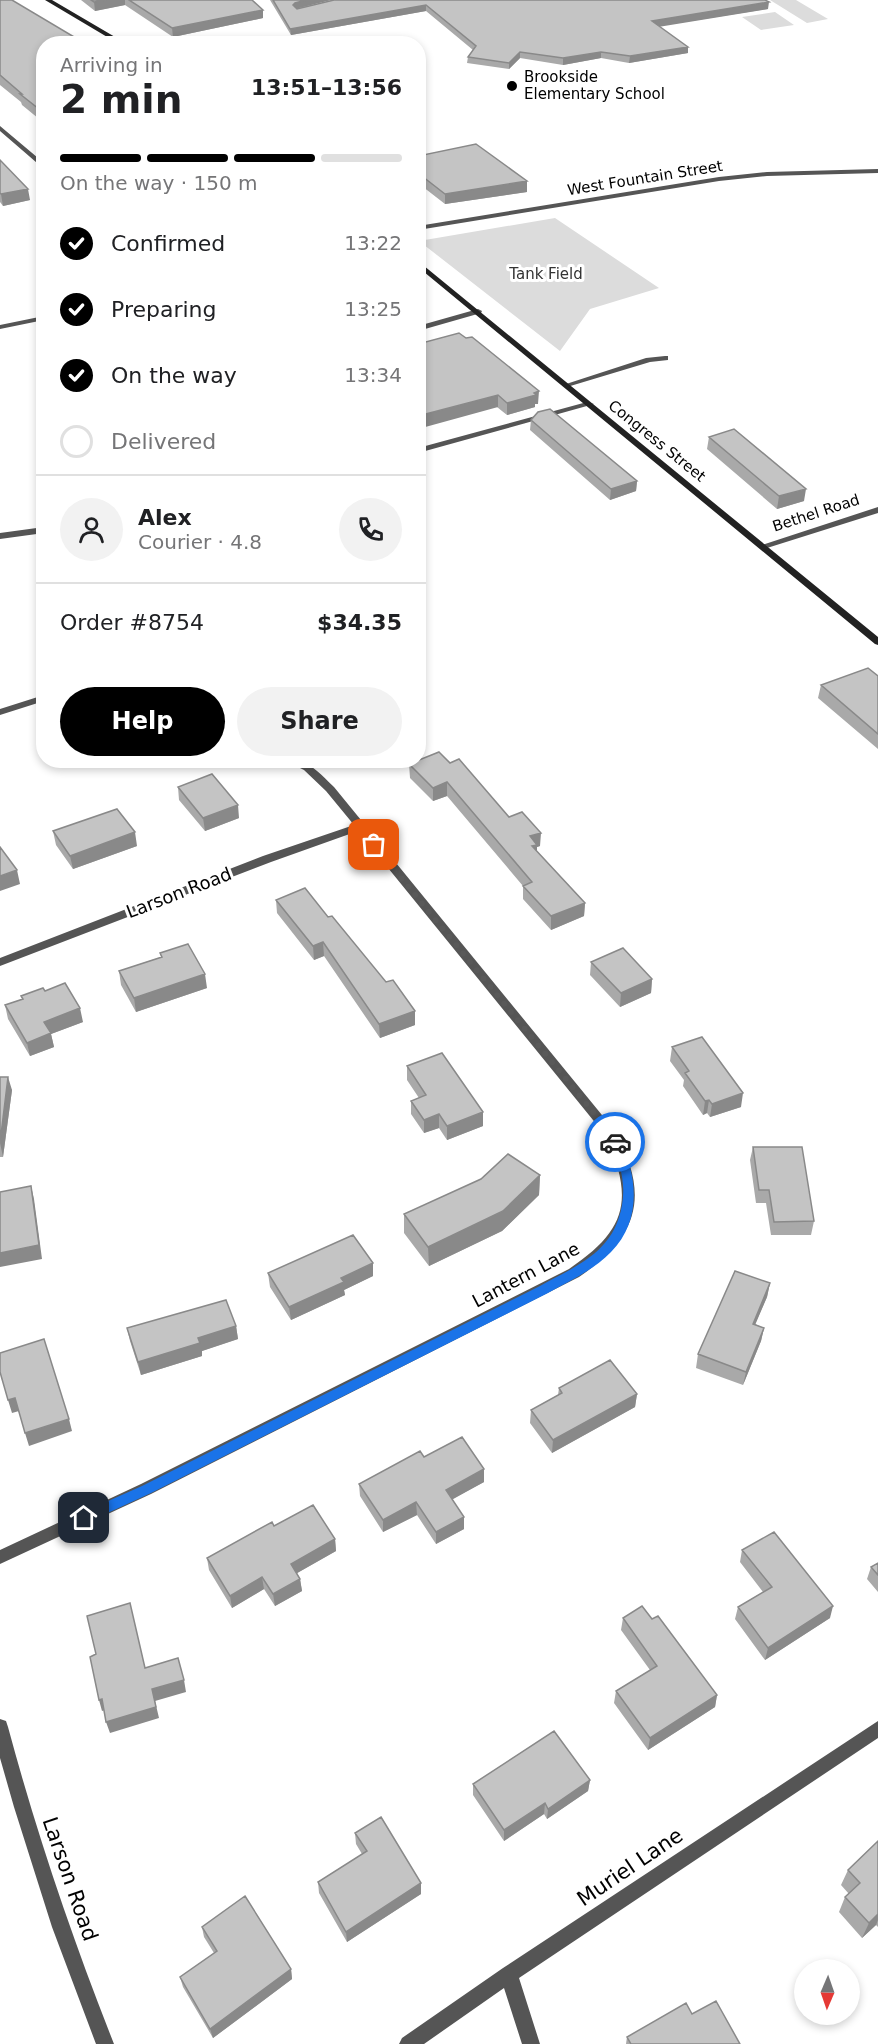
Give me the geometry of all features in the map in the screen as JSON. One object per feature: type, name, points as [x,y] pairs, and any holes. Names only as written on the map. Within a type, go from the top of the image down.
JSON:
[{"type":"main road","points":[[48,0],[110,36]]},
{"type":"main road","name":"Congress Street","points":[[426,269],[878,642]]},
{"type":"street","points":[[0,128],[36,160]]},
{"type":"street","name":"West Fountain Street","points":[[426,227],[719,179],[777,174],[878,171]]},
{"type":"street","points":[[426,326],[478,310]]},
{"type":"street","points":[[0,327],[36,320]]},
{"type":"street","points":[[567,385],[649,360],[664,358]]},
{"type":"street","points":[[426,449],[590,404]]},
{"type":"street","name":"Bethel Road","points":[[764,546],[878,510]]},
{"type":"street","points":[[0,536],[36,531]]},
{"type":"street","points":[[0,712],[36,701]]},
{"type":"street","name":"Lantern Lane","points":[[0,1557],[146,1490],[544,1289],[591,1263],[608,1249],[619,1234],[626,1217],[629,1178],[624,1159],[611,1134],[359,826],[308,768]]},
{"type":"street","name":"Larson Road","points":[[0,962],[359,826]]},
{"type":"street","name":"Larson Road","points":[[0,1727],[15,1784],[84,1991],[105,2044]]},
{"type":"street","name":"Muriel Lane","points":[[408,2044],[509,1974],[878,1729]]},
{"type":"street","points":[[509,1974],[531,2044]]},
{"type":"green space","points":[[770,0],[796,0],[828,19],[807,23]]},
{"type":"green space","points":[[775,12],[794,25],[761,30],[742,17]]},
{"type":"green space","name":"Tank Field","points":[[555,218],[659,288],[590,309],[560,351],[426,246],[426,240]]},
{"type":"building","points":[[0,0],[12,0],[73,36],[36,36],[36,107],[0,75]]},
{"type":"building","points":[[129,0],[252,0],[263,10],[172,28]]},
{"type":"building","points":[[273,0],[306,0],[293,5],[297,9],[334,0],[765,0],[769,2],[652,21],[688,47],[630,56],[601,52],[563,58],[520,52],[509,63],[468,57],[476,46],[426,5],[290,29]]},
{"type":"building","points":[[476,144],[527,181],[445,194],[426,179],[426,154]]},
{"type":"building","points":[[0,160],[28,189],[0,193]]},
{"type":"building","points":[[459,333],[466,338],[472,337],[539,391],[534,393],[536,395],[507,403],[498,395],[426,414],[426,342]]},
{"type":"building","points":[[550,409],[637,481],[611,489],[531,420],[538,412]]},
{"type":"building","points":[[734,429],[806,489],[779,496],[709,437]]},
{"type":"building","points":[[868,668],[878,676],[878,734],[821,685]]},
{"type":"building","points":[[439,752],[450,763],[459,759],[509,817],[522,812],[541,833],[530,836],[537,845],[532,846],[585,903],[551,916],[523,886],[532,882],[447,782],[433,788],[413,768],[426,768],[426,757]]},
{"type":"building","points":[[212,774],[238,805],[203,818],[178,787]]},
{"type":"building","points":[[117,809],[135,832],[70,856],[53,831]]},
{"type":"building","points":[[0,847],[17,870],[0,876]]},
{"type":"building","points":[[305,888],[328,917],[332,916],[386,982],[393,980],[415,1011],[379,1024],[323,942],[313,946],[276,900]]},
{"type":"building","points":[[188,944],[205,974],[134,998],[119,971],[162,957],[160,953]]},
{"type":"building","points":[[623,948],[652,979],[621,993],[591,962]]},
{"type":"building","points":[[65,983],[80,1008],[44,1022],[51,1033],[27,1043],[5,1005],[23,999],[21,996],[43,988],[45,991]]},
{"type":"building","points":[[702,1037],[743,1093],[712,1104],[709,1100],[705,1101],[685,1073],[689,1071],[672,1047]]},
{"type":"building","points":[[442,1053],[483,1112],[447,1126],[439,1114],[424,1120],[411,1101],[426,1095],[407,1066]]},
{"type":"building","points":[[0,1077],[8,1077],[0,1143]]},
{"type":"building","points":[[753,1147],[802,1147],[814,1221],[774,1222],[769,1190],[759,1190]]},
{"type":"building","points":[[508,1154],[540,1175],[503,1211],[428,1247],[404,1214],[481,1179]]},
{"type":"building","points":[[31,1186],[39,1245],[0,1253],[0,1192]]},
{"type":"building","points":[[353,1235],[373,1263],[341,1278],[344,1282],[289,1307],[268,1273]]},
{"type":"building","points":[[735,1271],[770,1283],[753,1324],[764,1328],[746,1372],[698,1354]]},
{"type":"building","points":[[226,1300],[236,1326],[198,1338],[200,1343],[138,1362],[127,1328]]},
{"type":"building","points":[[44,1339],[69,1419],[25,1433],[15,1398],[8,1400],[0,1372],[0,1353]]},
{"type":"building","points":[[610,1360],[637,1394],[553,1440],[531,1410],[562,1393],[559,1388]]},
{"type":"building","points":[[462,1437],[484,1469],[446,1490],[464,1517],[436,1532],[416,1502],[383,1520],[359,1484],[420,1451],[424,1457]]},
{"type":"building","points":[[313,1505],[335,1539],[291,1564],[300,1579],[273,1594],[262,1577],[230,1596],[207,1558],[272,1522],[274,1526]]},
{"type":"building","points":[[774,1532],[833,1606],[768,1648],[738,1607],[772,1587],[742,1550]]},
{"type":"building","points":[[878,1563],[878,1575],[871,1567]]},
{"type":"building","points":[[130,1603],[145,1668],[178,1658],[184,1680],[152,1689],[156,1707],[106,1722],[90,1657],[96,1654],[87,1616]]},
{"type":"building","points":[[642,1606],[652,1619],[658,1616],[717,1695],[650,1738],[616,1691],[657,1666],[623,1618]]},
{"type":"building","points":[[554,1731],[590,1780],[548,1809],[545,1803],[504,1830],[473,1784]]},
{"type":"building","points":[[381,1817],[421,1883],[346,1932],[318,1882],[367,1851],[355,1833]]},
{"type":"building","points":[[878,1841],[878,1914],[869,1923],[845,1897],[860,1883],[848,1870]]},
{"type":"building","points":[[245,1896],[291,1969],[210,2029],[180,1977],[217,1951],[202,1927]]},
{"type":"building","points":[[716,2001],[740,2044],[631,2044],[627,2037],[686,2003],[692,2014]]},
{"type":"way so far","points":[[374,845],[611,1134],[615,1142]]},
{"type":"place","name":"Brookside Elementary School","points":[[512,86]]},
{"type":"route","points":[[84,1518],[146,1490],[544,1289],[591,1263],[608,1249],[619,1234],[626,1217],[629,1178],[624,1159],[615,1142]]}]
